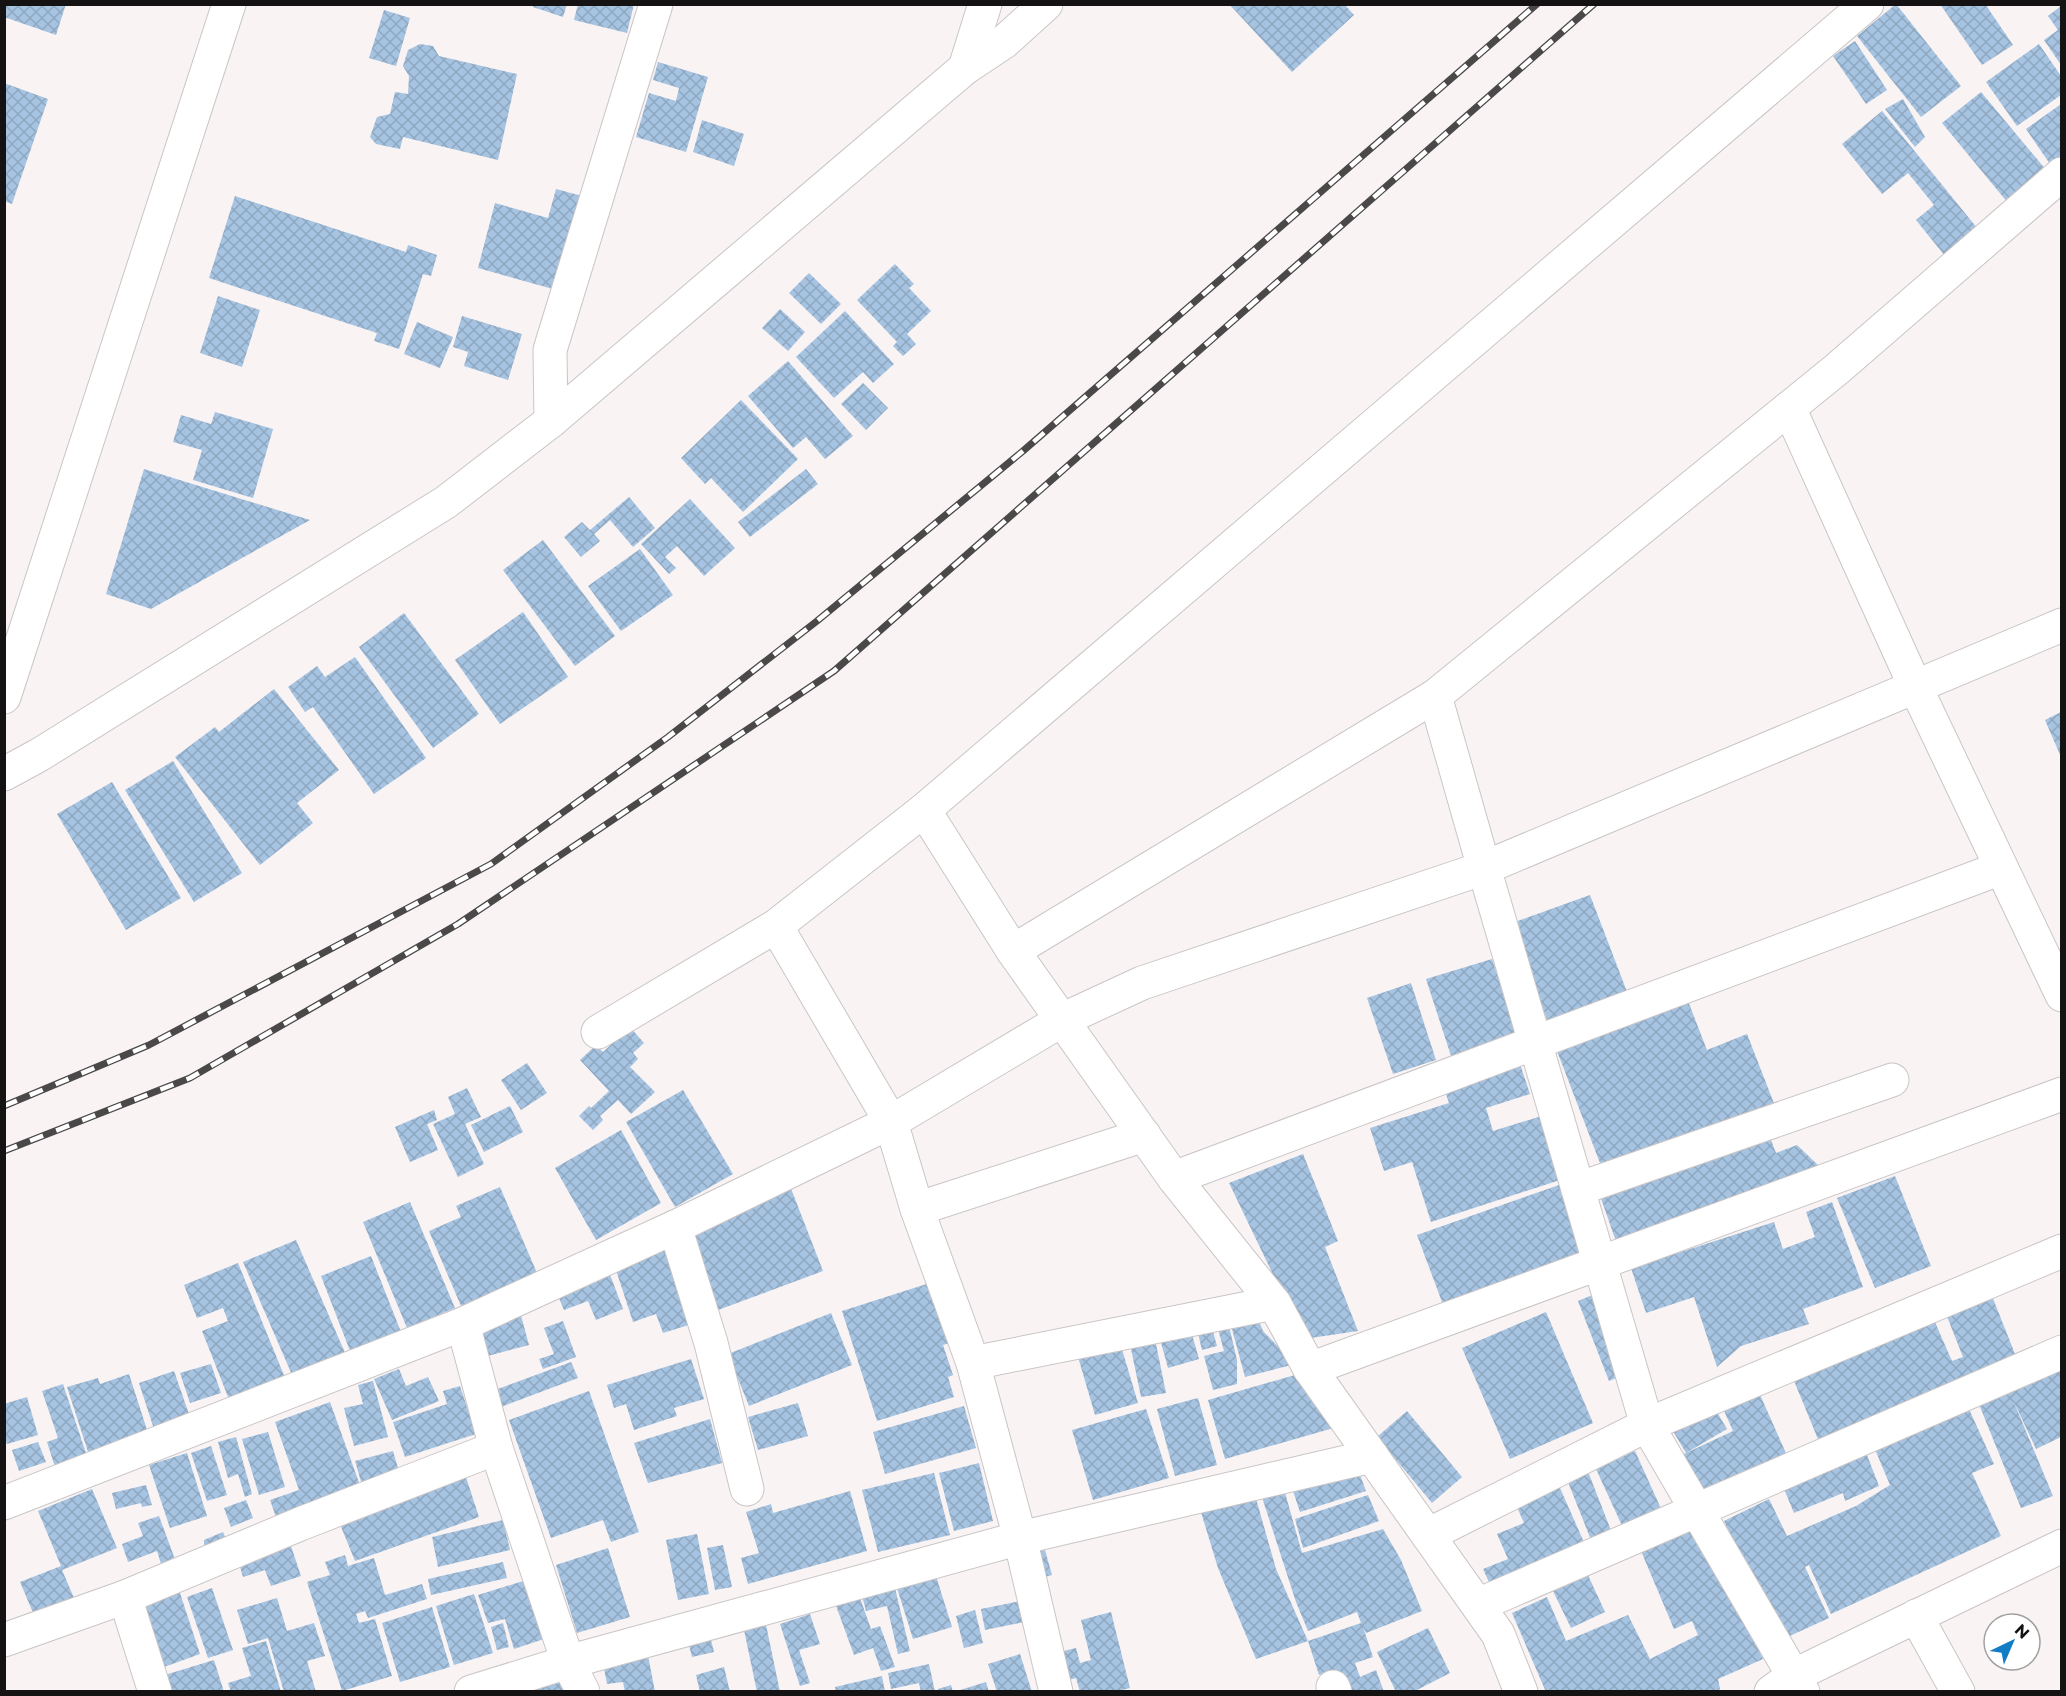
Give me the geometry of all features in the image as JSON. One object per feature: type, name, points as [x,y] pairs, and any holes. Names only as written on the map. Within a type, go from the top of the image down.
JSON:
[{"type":"street","points":[[4,697],[229,4]]},
{"type":"street","points":[[550,421],[550,350],[656,4]]},
{"type":"street","points":[[965,68],[985,4]]},
{"type":"street","points":[[4,774],[39,755],[446,502],[550,421],[965,68],[1004,42],[1046,4]]},
{"type":"street","points":[[598,1032],[776,926],[924,810],[1867,4]]},
{"type":"street","points":[[1013,951],[1435,696],[1789,408],[2061,174]]},
{"type":"street","points":[[1789,408],[2061,995]]},
{"type":"street","points":[[4,1503],[463,1324],[675,1227],[891,1122],[1062,1020],[1142,983],[1484,868],[2061,625]]},
{"type":"street","points":[[1435,696],[1647,1425],[1697,1510],[1789,1686],[1916,1616],[2061,1546]]},
{"type":"street","points":[[924,810],[1013,951],[1174,1178],[1274,1303],[1310,1369],[1498,1634],[1521,1692]]},
{"type":"street","points":[[1174,1178],[2001,868]]},
{"type":"street","points":[[776,926],[891,1122],[916,1209],[973,1363],[1020,1538],[1056,1692]]},
{"type":"street","points":[[1578,1189],[1892,1080]]},
{"type":"street","points":[[1310,1369],[2061,1094]]},
{"type":"street","points":[[916,1209],[1144,1135]]},
{"type":"street","points":[[675,1227],[711,1343],[747,1489]]},
{"type":"street","points":[[1428,1535],[1647,1425],[2061,1251]]},
{"type":"street","points":[[973,1363],[1274,1303]]},
{"type":"street","points":[[463,1324],[496,1448],[568,1662],[583,1692]]},
{"type":"street","points":[[1478,1605],[2061,1352]]},
{"type":"street","points":[[4,1640],[124,1597],[300,1524],[496,1448]]},
{"type":"street","points":[[471,1692],[568,1662],[1020,1538],[1371,1456]]},
{"type":"street","points":[[124,1597],[155,1692]]},
{"type":"street","points":[[1916,1616],[1958,1692]]},
{"type":"building","points":[[4,4],[66,4],[56,35],[4,17]]},
{"type":"building","points":[[534,4],[567,4],[563,17],[533,7]]},
{"type":"building","points":[[578,4],[634,4],[627,33],[574,20]]},
{"type":"building","points":[[1229,4],[1344,4],[1354,15],[1292,72]]},
{"type":"building","points":[[1896,4],[1961,86],[1921,117],[1857,36]]},
{"type":"building","points":[[1940,4],[1985,4],[2013,45],[1982,65]]},
{"type":"building","points":[[2061,6],[2061,65],[2044,40],[2058,30],[2048,16]]},
{"type":"building","points":[[384,10],[410,18],[396,66],[369,58]]},
{"type":"building","points":[[1855,41],[1887,90],[1866,104],[1833,56]]},
{"type":"building","points":[[420,44],[433,46],[439,56],[517,74],[498,160],[403,137],[400,149],[376,144],[370,137],[377,117],[390,114],[395,92],[408,94],[409,76],[403,66],[408,50]]},
{"type":"building","points":[[2039,44],[2061,76],[2061,95],[2017,126],[1986,82]]},
{"type":"building","points":[[658,62],[708,77],[686,152],[636,137],[649,93],[676,101],[679,88],[653,80]]},
{"type":"building","points":[[4,83],[48,99],[12,204],[4,201]]},
{"type":"building","points":[[1981,92],[2047,171],[2008,203],[1942,123]]},
{"type":"building","points":[[1903,99],[1925,137],[1915,147],[1885,109]]},
{"type":"building","points":[[2061,104],[2061,156],[2050,164],[2026,129]]},
{"type":"building","points":[[1882,111],[1982,234],[1949,261],[1916,220],[1934,205],[1908,173],[1882,194],[1842,144]]},
{"type":"building","points":[[702,120],[744,134],[734,166],[693,152]]},
{"type":"building","points":[[556,189],[586,197],[560,291],[478,268],[495,203],[548,218]]},
{"type":"building","points":[[235,196],[406,252],[408,245],[437,255],[431,276],[423,274],[399,349],[374,341],[377,333],[209,278]]},
{"type":"building","points":[[895,264],[914,284],[909,288],[931,311],[907,334],[916,344],[903,356],[893,346],[897,342],[857,300]]},
{"type":"building","points":[[809,273],[841,304],[821,324],[789,293]]},
{"type":"building","points":[[218,296],[260,310],[242,367],[200,353]]},
{"type":"building","points":[[780,309],[805,332],[788,351],[762,328]]},
{"type":"building","points":[[845,311],[894,364],[873,383],[863,372],[834,398],[796,357]]},
{"type":"building","points":[[462,316],[522,334],[508,380],[464,366],[468,352],[453,347]]},
{"type":"building","points":[[417,322],[453,337],[440,368],[404,354]]},
{"type":"building","points":[[788,361],[853,436],[825,459],[806,437],[793,448],[748,396]]},
{"type":"building","points":[[863,383],[888,408],[866,430],[841,404]]},
{"type":"building","points":[[741,400],[798,459],[743,512],[711,478],[705,484],[681,458]]},
{"type":"building","points":[[215,412],[273,429],[253,498],[193,480],[202,450],[173,442],[181,415],[211,424]]},
{"type":"building","points":[[144,469],[310,520],[151,609],[106,594]]},
{"type":"building","points":[[806,469],[818,484],[750,537],[738,522]]},
{"type":"building","points":[[629,497],[655,528],[633,547],[610,520],[594,534],[600,541],[581,557],[564,537],[582,522],[590,530]]},
{"type":"building","points":[[690,499],[735,548],[704,576],[677,546],[665,557],[676,568],[669,574],[641,544]]},
{"type":"building","points":[[543,540],[615,636],[575,666],[503,570]]},
{"type":"building","points":[[640,549],[673,595],[621,631],[588,586]]},
{"type":"building","points":[[523,612],[568,677],[500,724],[455,660]]},
{"type":"building","points":[[404,613],[479,714],[433,748],[359,647]]},
{"type":"building","points":[[355,657],[426,758],[374,794],[313,707],[305,712],[288,687],[317,666],[325,677]]},
{"type":"building","points":[[274,689],[339,770],[297,803],[313,823],[260,865],[175,757],[215,727],[219,732]]},
{"type":"building","points":[[2061,712],[2061,757],[2045,720]]},
{"type":"building","points":[[173,761],[242,873],[194,902],[125,790]]},
{"type":"building","points":[[112,782],[181,898],[126,930],[57,814]]},
{"type":"building","points":[[1590,895],[1629,997],[1550,1028],[1512,923]]},
{"type":"building","points":[[1492,959],[1518,1037],[1452,1059],[1426,979]]},
{"type":"building","points":[[1411,983],[1436,1060],[1393,1074],[1367,998]]},
{"type":"building","points":[[1688,1001],[1707,1050],[1747,1034],[1777,1111],[1605,1176],[1557,1051]]},
{"type":"building","points":[[630,1027],[644,1043],[633,1053],[638,1059],[630,1067],[655,1092],[631,1114],[618,1100],[600,1116],[603,1120],[593,1130],[579,1116],[609,1091],[580,1060],[596,1045],[603,1052]]},
{"type":"building","points":[[527,1063],[547,1093],[521,1110],[501,1080]]},
{"type":"building","points":[[1520,1064],[1530,1094],[1486,1108],[1493,1131],[1545,1115],[1566,1178],[1431,1222],[1412,1162],[1384,1171],[1370,1128],[1449,1103],[1444,1088]]},
{"type":"building","points":[[467,1088],[481,1117],[465,1124],[484,1164],[458,1177],[433,1124],[455,1114],[448,1097]]},
{"type":"building","points":[[683,1090],[733,1174],[675,1207],[626,1122]]},
{"type":"building","points":[[510,1106],[523,1132],[484,1152],[471,1125]]},
{"type":"building","points":[[434,1110],[437,1120],[427,1124],[438,1150],[410,1162],[395,1127]]},
{"type":"building","points":[[621,1130],[661,1203],[596,1240],[555,1168]]},
{"type":"building","points":[[1768,1132],[1776,1153],[1797,1145],[1820,1167],[1618,1247],[1598,1190]]},
{"type":"building","points":[[1303,1154],[1338,1241],[1325,1247],[1358,1331],[1304,1339],[1229,1183]]},
{"type":"building","points":[[1895,1176],[1931,1266],[1875,1288],[1837,1198]]},
{"type":"building","points":[[1559,1185],[1585,1257],[1445,1310],[1417,1235]]},
{"type":"building","points":[[790,1186],[823,1271],[710,1313],[678,1228]]},
{"type":"building","points":[[500,1187],[537,1273],[461,1306],[429,1231],[461,1217],[456,1206]]},
{"type":"building","points":[[410,1202],[455,1308],[407,1328],[363,1222]]},
{"type":"building","points":[[1832,1202],[1863,1287],[1803,1309],[1809,1324],[1741,1346],[1717,1367],[1694,1297],[1646,1313],[1631,1268],[1774,1222],[1783,1249],[1815,1237],[1806,1212]]},
{"type":"building","points":[[296,1240],[349,1362],[296,1384],[243,1262]]},
{"type":"building","points":[[669,1244],[695,1323],[663,1333],[656,1314],[633,1322],[613,1261]]},
{"type":"building","points":[[371,1256],[403,1337],[352,1356],[321,1276]]},
{"type":"building","points":[[238,1263],[288,1385],[232,1407],[202,1331],[228,1321],[223,1308],[197,1318],[184,1285]]},
{"type":"building","points":[[606,1264],[623,1309],[596,1320],[588,1301],[564,1310],[553,1284]]},
{"type":"building","points":[[936,1281],[950,1343],[943,1345],[953,1375],[948,1377],[954,1397],[877,1421],[842,1311]]},
{"type":"building","points":[[1990,1291],[2017,1359],[1820,1444],[1792,1376],[1934,1320],[1952,1361],[1963,1357],[1944,1309]]},
{"type":"building","points":[[1597,1293],[1628,1373],[1609,1381],[1578,1301]]},
{"type":"building","points":[[520,1312],[529,1345],[484,1357],[475,1325]]},
{"type":"building","points":[[1255,1312],[1263,1331],[1295,1364],[1245,1377],[1230,1322]]},
{"type":"building","points":[[1546,1312],[1593,1423],[1510,1459],[1462,1348]]},
{"type":"building","points":[[831,1313],[852,1365],[749,1406],[728,1354]]},
{"type":"building","points":[[563,1321],[576,1357],[543,1369],[539,1359],[554,1354],[544,1328]]},
{"type":"building","points":[[1210,1321],[1217,1346],[1202,1350],[1196,1325]]},
{"type":"building","points":[[1229,1326],[1237,1360],[1237,1384],[1213,1390],[1204,1356],[1224,1351],[1218,1329]]},
{"type":"building","points":[[1191,1331],[1199,1359],[1168,1368],[1160,1339]]},
{"type":"building","points":[[1155,1339],[1166,1393],[1141,1397],[1130,1344]]},
{"type":"building","points":[[1121,1346],[1138,1403],[1095,1415],[1078,1357]]},
{"type":"building","points":[[691,1359],[704,1399],[674,1408],[677,1416],[634,1430],[626,1404],[614,1408],[607,1385]]},
{"type":"building","points":[[571,1362],[578,1378],[501,1407],[495,1390]]},
{"type":"building","points":[[211,1364],[221,1393],[190,1403],[180,1373]]},
{"type":"building","points":[[2061,1365],[2061,1437],[2036,1449],[2013,1400],[2053,1496],[2021,1508],[1976,1397]]},
{"type":"building","points":[[399,1369],[406,1386],[428,1377],[439,1401],[392,1420],[374,1379]]},
{"type":"building","points":[[174,1371],[190,1417],[154,1429],[139,1383]]},
{"type":"building","points":[[129,1374],[149,1436],[89,1455],[67,1387],[98,1378],[100,1384]]},
{"type":"building","points":[[1295,1375],[1337,1427],[1225,1459],[1208,1400]]},
{"type":"building","points":[[373,1381],[388,1437],[354,1446],[344,1408],[363,1404],[358,1385]]},
{"type":"building","points":[[63,1384],[87,1456],[55,1467],[47,1442],[58,1438],[42,1391]]},
{"type":"building","points":[[460,1386],[476,1434],[405,1457],[393,1422],[447,1404],[443,1391]]},
{"type":"building","points":[[1757,1388],[1789,1460],[1701,1502],[1678,1456],[1733,1431],[1721,1404]]},
{"type":"building","points":[[589,1391],[639,1532],[611,1542],[603,1520],[551,1538],[509,1420]]},
{"type":"building","points":[[27,1397],[38,1435],[7,1444],[4,1437],[4,1404]]},
{"type":"building","points":[[1198,1398],[1217,1465],[1175,1476],[1157,1409]]},
{"type":"building","points":[[330,1402],[361,1488],[276,1517],[270,1500],[299,1490],[275,1422]]},
{"type":"building","points":[[1711,1402],[1727,1429],[1686,1453],[1670,1426]]},
{"type":"building","points":[[798,1403],[808,1436],[758,1450],[748,1417]]},
{"type":"building","points":[[964,1406],[976,1448],[885,1474],[873,1432]]},
{"type":"building","points":[[1968,1407],[1994,1464],[1972,1473],[2001,1536],[1831,1614],[1809,1565],[1805,1567],[1829,1618],[1781,1640],[1724,1521],[1769,1499],[1787,1536],[1856,1506],[1890,1485],[1874,1447]]},
{"type":"building","points":[[1146,1409],[1169,1478],[1093,1500],[1072,1430]]},
{"type":"building","points":[[1407,1411],[1462,1477],[1432,1503],[1377,1437]]},
{"type":"building","points":[[710,1419],[722,1463],[648,1483],[634,1443]]},
{"type":"building","points":[[268,1432],[285,1487],[259,1495],[242,1439]]},
{"type":"building","points":[[236,1437],[252,1494],[245,1497],[238,1474],[228,1478],[218,1442]]},
{"type":"building","points":[[38,1442],[46,1462],[19,1471],[12,1450]]},
{"type":"building","points":[[211,1446],[227,1495],[207,1501],[191,1453]]},
{"type":"building","points":[[1865,1450],[1879,1486],[1845,1501],[1843,1493],[1794,1513],[1784,1489]]},
{"type":"building","points":[[393,1451],[400,1475],[362,1485],[355,1461]]},
{"type":"building","points":[[1635,1451],[1663,1513],[1624,1530],[1596,1469]]},
{"type":"building","points":[[187,1453],[207,1516],[170,1528],[149,1465]]},
{"type":"building","points":[[979,1463],[993,1521],[954,1531],[939,1473]]},
{"type":"building","points":[[1356,1464],[1366,1491],[1300,1512],[1291,1485]]},
{"type":"building","points":[[463,1468],[479,1517],[355,1561],[335,1512]]},
{"type":"building","points":[[1587,1469],[1614,1538],[1593,1545],[1566,1477]]},
{"type":"building","points":[[934,1473],[950,1535],[878,1552],[862,1490]]},
{"type":"building","points":[[1556,1479],[1587,1549],[1493,1591],[1483,1569],[1508,1559],[1497,1534],[1524,1523],[1513,1498]]},
{"type":"building","points":[[1282,1482],[1302,1553],[1383,1529],[1401,1560],[1422,1611],[1366,1633],[1363,1627],[1373,1657],[1355,1663],[1360,1677],[1376,1670],[1384,1692],[1345,1692],[1336,1670],[1319,1675],[1308,1641],[1361,1623],[1357,1612],[1308,1631],[1296,1602],[1259,1488]]},
{"type":"building","points":[[146,1485],[152,1505],[142,1507],[141,1503],[116,1509],[112,1493]]},
{"type":"building","points":[[92,1489],[117,1548],[62,1570],[74,1598],[34,1615],[20,1582],[61,1566],[38,1511]]},
{"type":"building","points":[[850,1491],[867,1551],[748,1584],[741,1558],[759,1553],[746,1512],[771,1504],[773,1513]]},
{"type":"building","points":[[1255,1495],[1276,1569],[1308,1641],[1256,1659],[1218,1568],[1200,1509]]},
{"type":"building","points":[[1368,1495],[1379,1521],[1303,1548],[1295,1519]]},
{"type":"building","points":[[246,1500],[253,1518],[231,1527],[224,1508]]},
{"type":"building","points":[[159,1516],[176,1562],[162,1567],[157,1551],[128,1562],[122,1544],[143,1536],[138,1523]]},
{"type":"building","points":[[503,1520],[510,1550],[438,1567],[432,1537]]},
{"type":"building","points":[[1697,1522],[1763,1659],[1718,1679],[1720,1689],[1715,1692],[1546,1692],[1512,1613],[1547,1597],[1566,1641],[1628,1615],[1650,1659],[1698,1635],[1692,1621],[1674,1629],[1641,1551]]},
{"type":"building","points":[[223,1532],[230,1548],[204,1548],[204,1540]]},
{"type":"building","points":[[697,1534],[709,1594],[678,1600],[666,1540]]},
{"type":"building","points":[[290,1543],[301,1576],[271,1586],[265,1570],[243,1577],[238,1560]]},
{"type":"building","points":[[723,1545],[732,1587],[715,1590],[707,1548]]},
{"type":"building","points":[[608,1548],[630,1617],[577,1633],[556,1565]]},
{"type":"building","points":[[1045,1550],[1052,1575],[1038,1579],[1030,1554]]},
{"type":"building","points":[[345,1555],[348,1566],[374,1558],[385,1595],[422,1584],[427,1599],[368,1618],[365,1611],[356,1614],[359,1623],[375,1619],[392,1676],[342,1691],[307,1582],[330,1575],[325,1562]]},
{"type":"building","points":[[503,1562],[507,1578],[431,1595],[428,1579]]},
{"type":"building","points":[[1587,1573],[1605,1612],[1571,1628],[1552,1589]]},
{"type":"building","points":[[936,1576],[952,1627],[913,1639],[897,1588]]},
{"type":"building","points":[[533,1578],[550,1637],[514,1649],[505,1619],[488,1623],[478,1595]]},
{"type":"building","points":[[177,1584],[200,1654],[153,1671],[129,1600]]},
{"type":"building","points":[[212,1588],[233,1650],[208,1658],[187,1597]]},
{"type":"building","points":[[895,1588],[910,1651],[898,1654],[887,1606],[866,1611],[862,1596]]},
{"type":"building","points":[[474,1594],[493,1653],[454,1665],[436,1606]]},
{"type":"building","points":[[859,1595],[871,1629],[880,1626],[895,1667],[881,1671],[873,1648],[854,1655],[835,1603]]},
{"type":"building","points":[[277,1598],[287,1631],[314,1623],[325,1656],[307,1661],[316,1692],[284,1692],[268,1638],[248,1644],[237,1610]]},
{"type":"building","points":[[1020,1601],[1024,1622],[985,1630],[981,1609]]},
{"type":"building","points":[[432,1607],[450,1667],[400,1682],[382,1623]]},
{"type":"building","points":[[975,1610],[983,1643],[964,1648],[956,1616]]},
{"type":"building","points":[[1111,1612],[1130,1688],[1114,1692],[1080,1692],[1076,1678],[1058,1683],[1051,1654],[1076,1648],[1080,1663],[1091,1660],[1081,1620]]},
{"type":"building","points":[[810,1614],[820,1644],[799,1650],[810,1683],[800,1686],[780,1624]]},
{"type":"building","points":[[765,1620],[780,1692],[757,1692],[743,1625]]},
{"type":"building","points":[[503,1623],[509,1647],[497,1650],[491,1627]]},
{"type":"building","points":[[1428,1628],[1450,1673],[1413,1692],[1396,1692],[1377,1652]]},
{"type":"building","points":[[710,1636],[714,1652],[692,1657],[688,1641]]},
{"type":"building","points":[[266,1641],[281,1692],[231,1692],[228,1683],[251,1676],[242,1648]]},
{"type":"building","points":[[1020,1654],[1032,1692],[997,1692],[988,1664]]},
{"type":"building","points":[[648,1655],[655,1692],[625,1692],[623,1682],[607,1684],[603,1663]]},
{"type":"building","points":[[214,1660],[224,1692],[159,1692],[155,1678]]},
{"type":"building","points":[[929,1664],[935,1692],[921,1692],[919,1683],[891,1689],[888,1673]]},
{"type":"building","points":[[724,1667],[730,1692],[700,1692],[696,1675]]},
{"type":"building","points":[[564,1673],[565,1692],[507,1692]]},
{"type":"building","points":[[882,1676],[885,1692],[836,1692],[835,1687]]},
{"type":"building","points":[[986,1682],[989,1692],[957,1692],[957,1691]]},
{"type":"building","points":[[951,1685],[953,1692],[939,1692],[938,1689]]},
{"type":"railway","points":[[4,1106],[149,1045],[491,864],[668,737],[817,621],[1023,451],[1537,4]]},
{"type":"railway","points":[[4,1151],[190,1078],[458,924],[834,671],[1594,4]]}]
